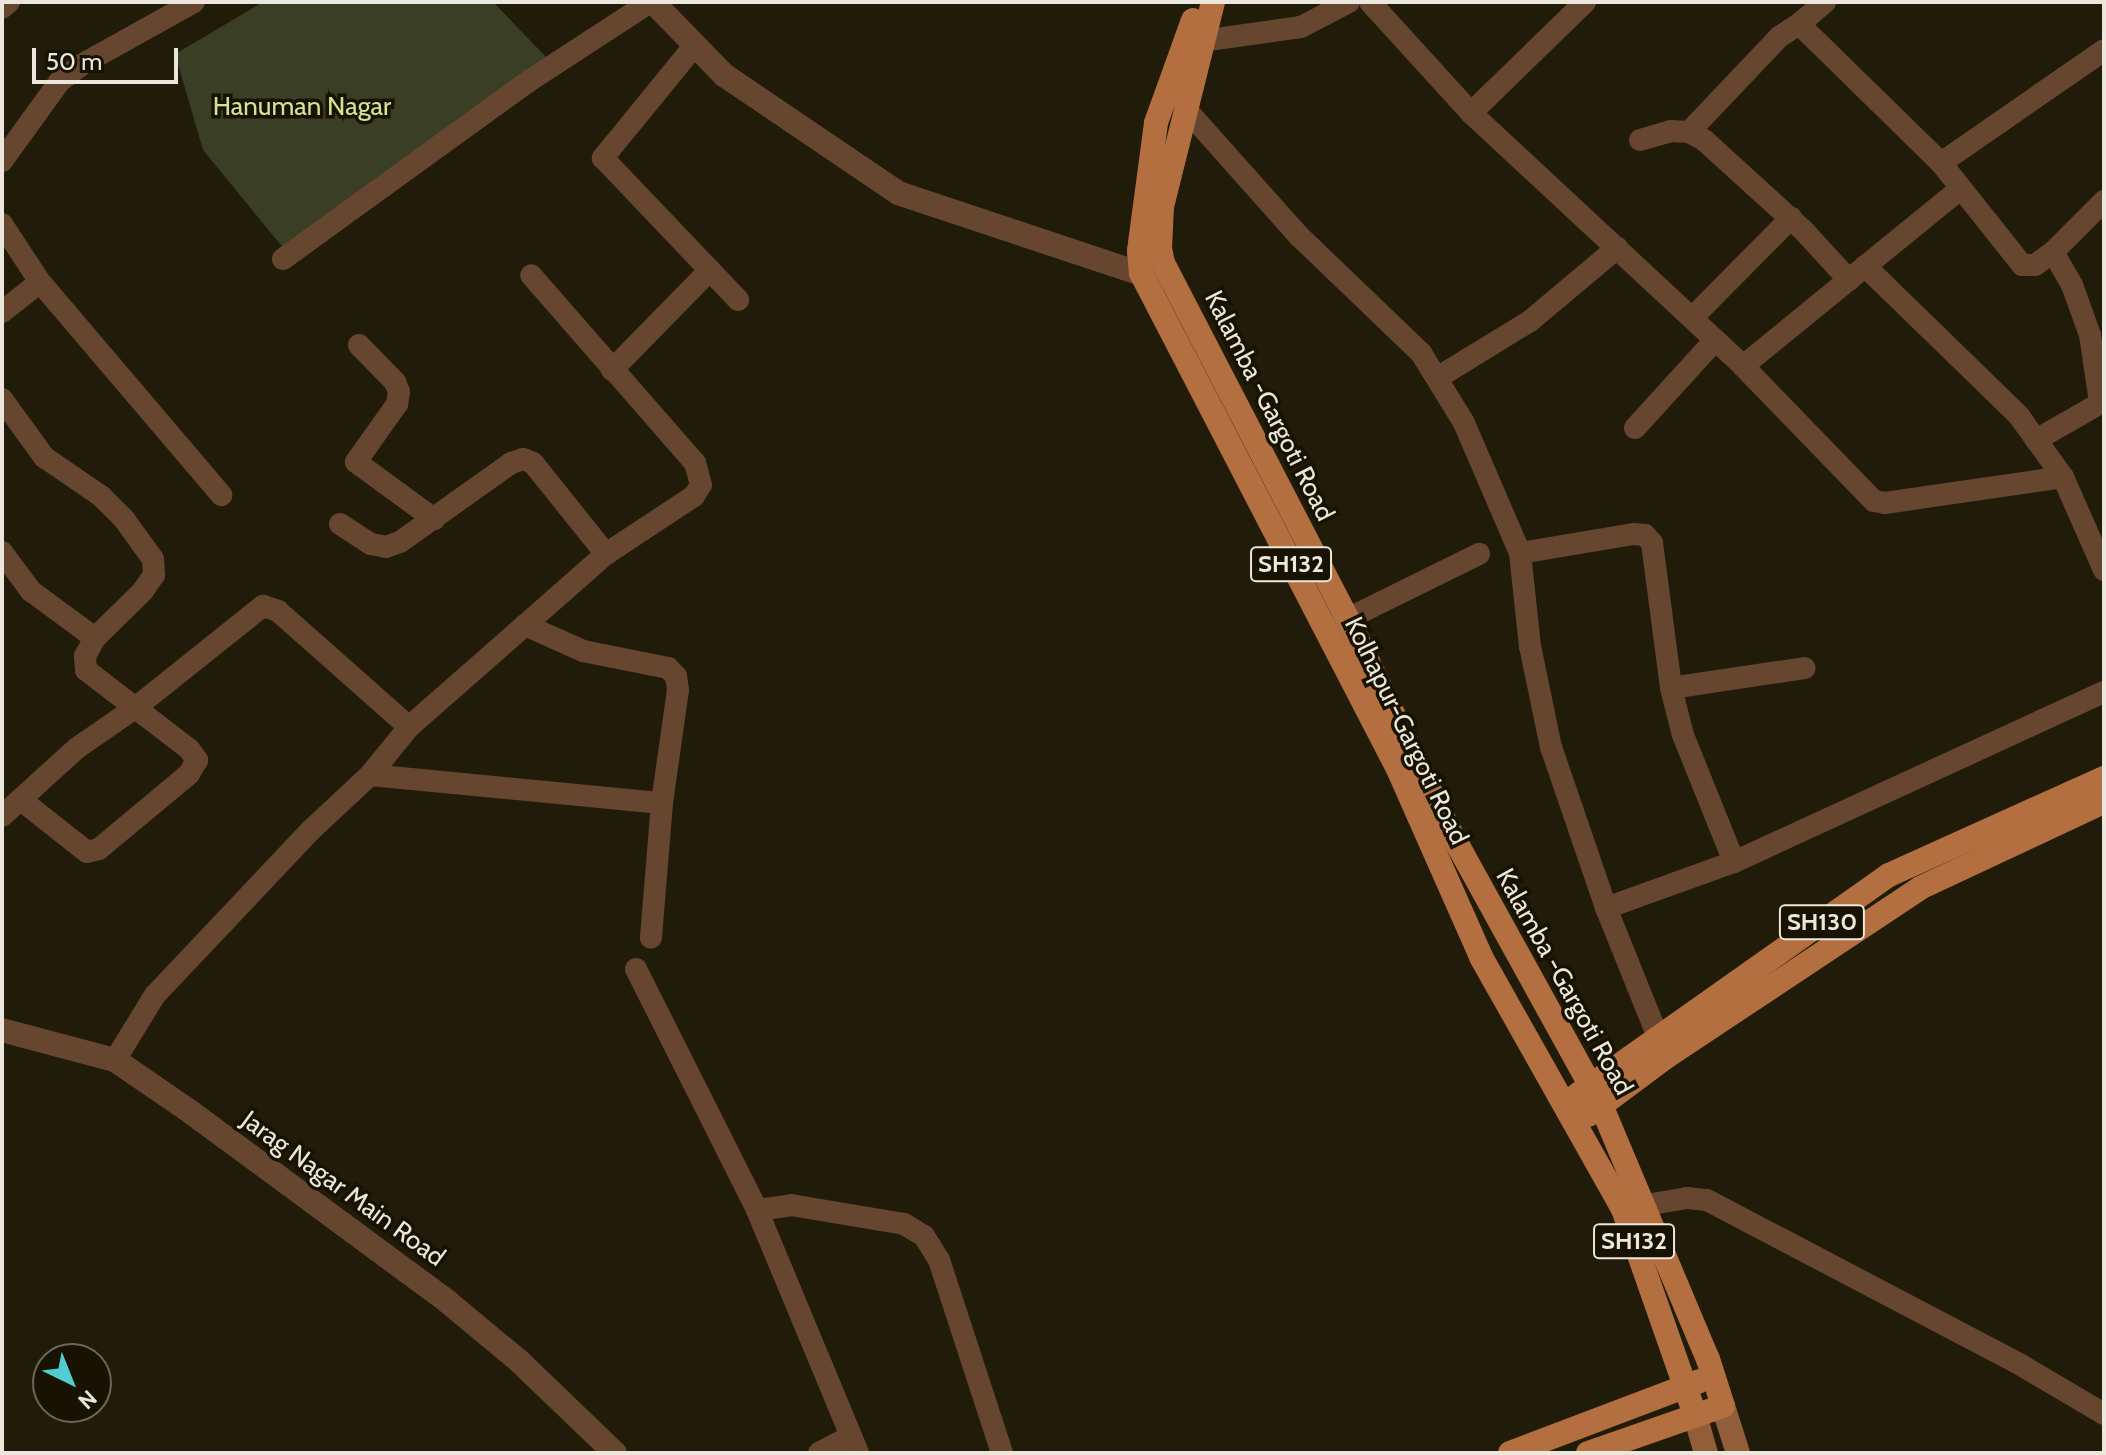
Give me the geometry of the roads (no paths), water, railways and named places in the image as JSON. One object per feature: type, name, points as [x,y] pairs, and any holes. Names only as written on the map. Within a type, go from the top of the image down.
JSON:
[{"type":"main road","name":"Kolhapur-Gargoti Road","points":[[1197,2],[1196,43],[1156,123],[1139,251],[1141,273],[1336,624],[1481,957],[1568,1115],[1634,1207],[1687,1385]]},
{"type":"main road","name":"Kalamba -Gargoti Road","points":[[1213,2],[1196,43],[1160,223],[1160,248],[1174,285],[1336,624],[1596,1096],[1634,1207],[1713,1377],[1738,1453]]},
{"type":"main road","name":"SH130","points":[[1568,1115],[1889,875],[2104,778]]},
{"type":"main road","name":"SH130","points":[[1662,1047],[1920,888],[2104,802]]},
{"type":"main road","points":[[1510,1453],[1713,1377]]},
{"type":"main road","points":[[1687,1385],[1706,1453]]},
{"type":"main road","points":[[1588,1453],[1723,1406]]},
{"type":"street","points":[[2,8],[9,2]]},
{"type":"street","points":[[2,161],[60,81],[81,65],[194,2]]},
{"type":"street","points":[[283,259],[532,79],[652,2],[724,75],[898,193],[1174,285]]},
{"type":"street","points":[[1196,43],[1301,27],[1349,2]]},
{"type":"street","points":[[1370,2],[1471,113],[1743,366],[1874,501],[1885,503],[2063,477]]},
{"type":"street","points":[[1471,113],[1585,2]]},
{"type":"street","points":[[1689,132],[1779,37],[1825,2]]},
{"type":"street","points":[[1799,24],[1941,163],[2022,265],[2035,265],[2053,252],[2104,201]]},
{"type":"street","points":[[695,45],[603,158],[738,300]]},
{"type":"street","points":[[1941,163],[2104,50]]},
{"type":"street","points":[[1184,107],[1299,236],[1421,353],[1464,423],[1520,553],[1530,646],[1551,747],[1606,908],[1662,1047]]},
{"type":"street","points":[[1640,140],[1671,131],[1689,132],[1704,140],[1791,218],[1954,349],[2019,416],[2063,477],[2104,570]]},
{"type":"street","points":[[1743,366],[1961,188]]},
{"type":"street","points":[[1692,318],[1791,218]]},
{"type":"street","points":[[2,224],[40,282],[221,495]]},
{"type":"street","points":[[1437,378],[1530,321],[1617,248]]},
{"type":"street","points":[[2036,440],[2102,402],[2090,335],[2072,285],[2053,252]]},
{"type":"street","points":[[612,370],[710,270]]},
{"type":"street","points":[[115,1060],[155,995],[299,842],[370,775],[409,727],[606,554],[694,496],[701,485],[695,463],[531,275]]},
{"type":"street","points":[[2,312],[40,282]]},
{"type":"street","points":[[1635,428],[1715,340]]},
{"type":"street","points":[[359,345],[395,382],[399,392],[397,404],[356,462],[434,519]]},
{"type":"street","points":[[2,399],[44,457],[101,496],[124,519],[153,559],[154,575],[143,591],[95,638],[85,656],[86,670],[189,749],[197,760],[189,774],[99,849],[87,852],[20,799]]},
{"type":"street","points":[[340,524],[371,544],[386,547],[400,542],[511,463],[523,459],[533,463],[606,554]]},
{"type":"street","points":[[1520,553],[1633,534],[1645,535],[1652,543],[1671,688],[1683,735],[1734,862]]},
{"type":"street","points":[[2,552],[31,591],[95,638]]},
{"type":"street","points":[[1336,624],[1479,554]]},
{"type":"street","points":[[2,816],[77,748],[135,708],[263,606],[278,611],[409,727]]},
{"type":"street","points":[[525,625],[583,651],[668,668],[676,676],[678,690],[662,803],[651,938]]},
{"type":"street","points":[[1671,688],[1805,668]]},
{"type":"street","points":[[1606,908],[1734,862],[2104,692]]},
{"type":"street","points":[[370,775],[662,803]]},
{"type":"street","points":[[636,969],[757,1210],[855,1445],[819,1453]]},
{"type":"street","name":"Jarag Nagar Main Road","points":[[2,1030],[115,1060],[192,1113],[448,1302],[519,1361],[615,1453]]},
{"type":"street","points":[[1634,1207],[1687,1198],[1707,1200],[2021,1365],[2104,1414]]},
{"type":"street","points":[[757,1210],[791,1205],[904,1224],[924,1236],[939,1260],[1002,1453]]},
{"type":"park label","name":"Hanuman Nagar","points":[[302,107]]}]
